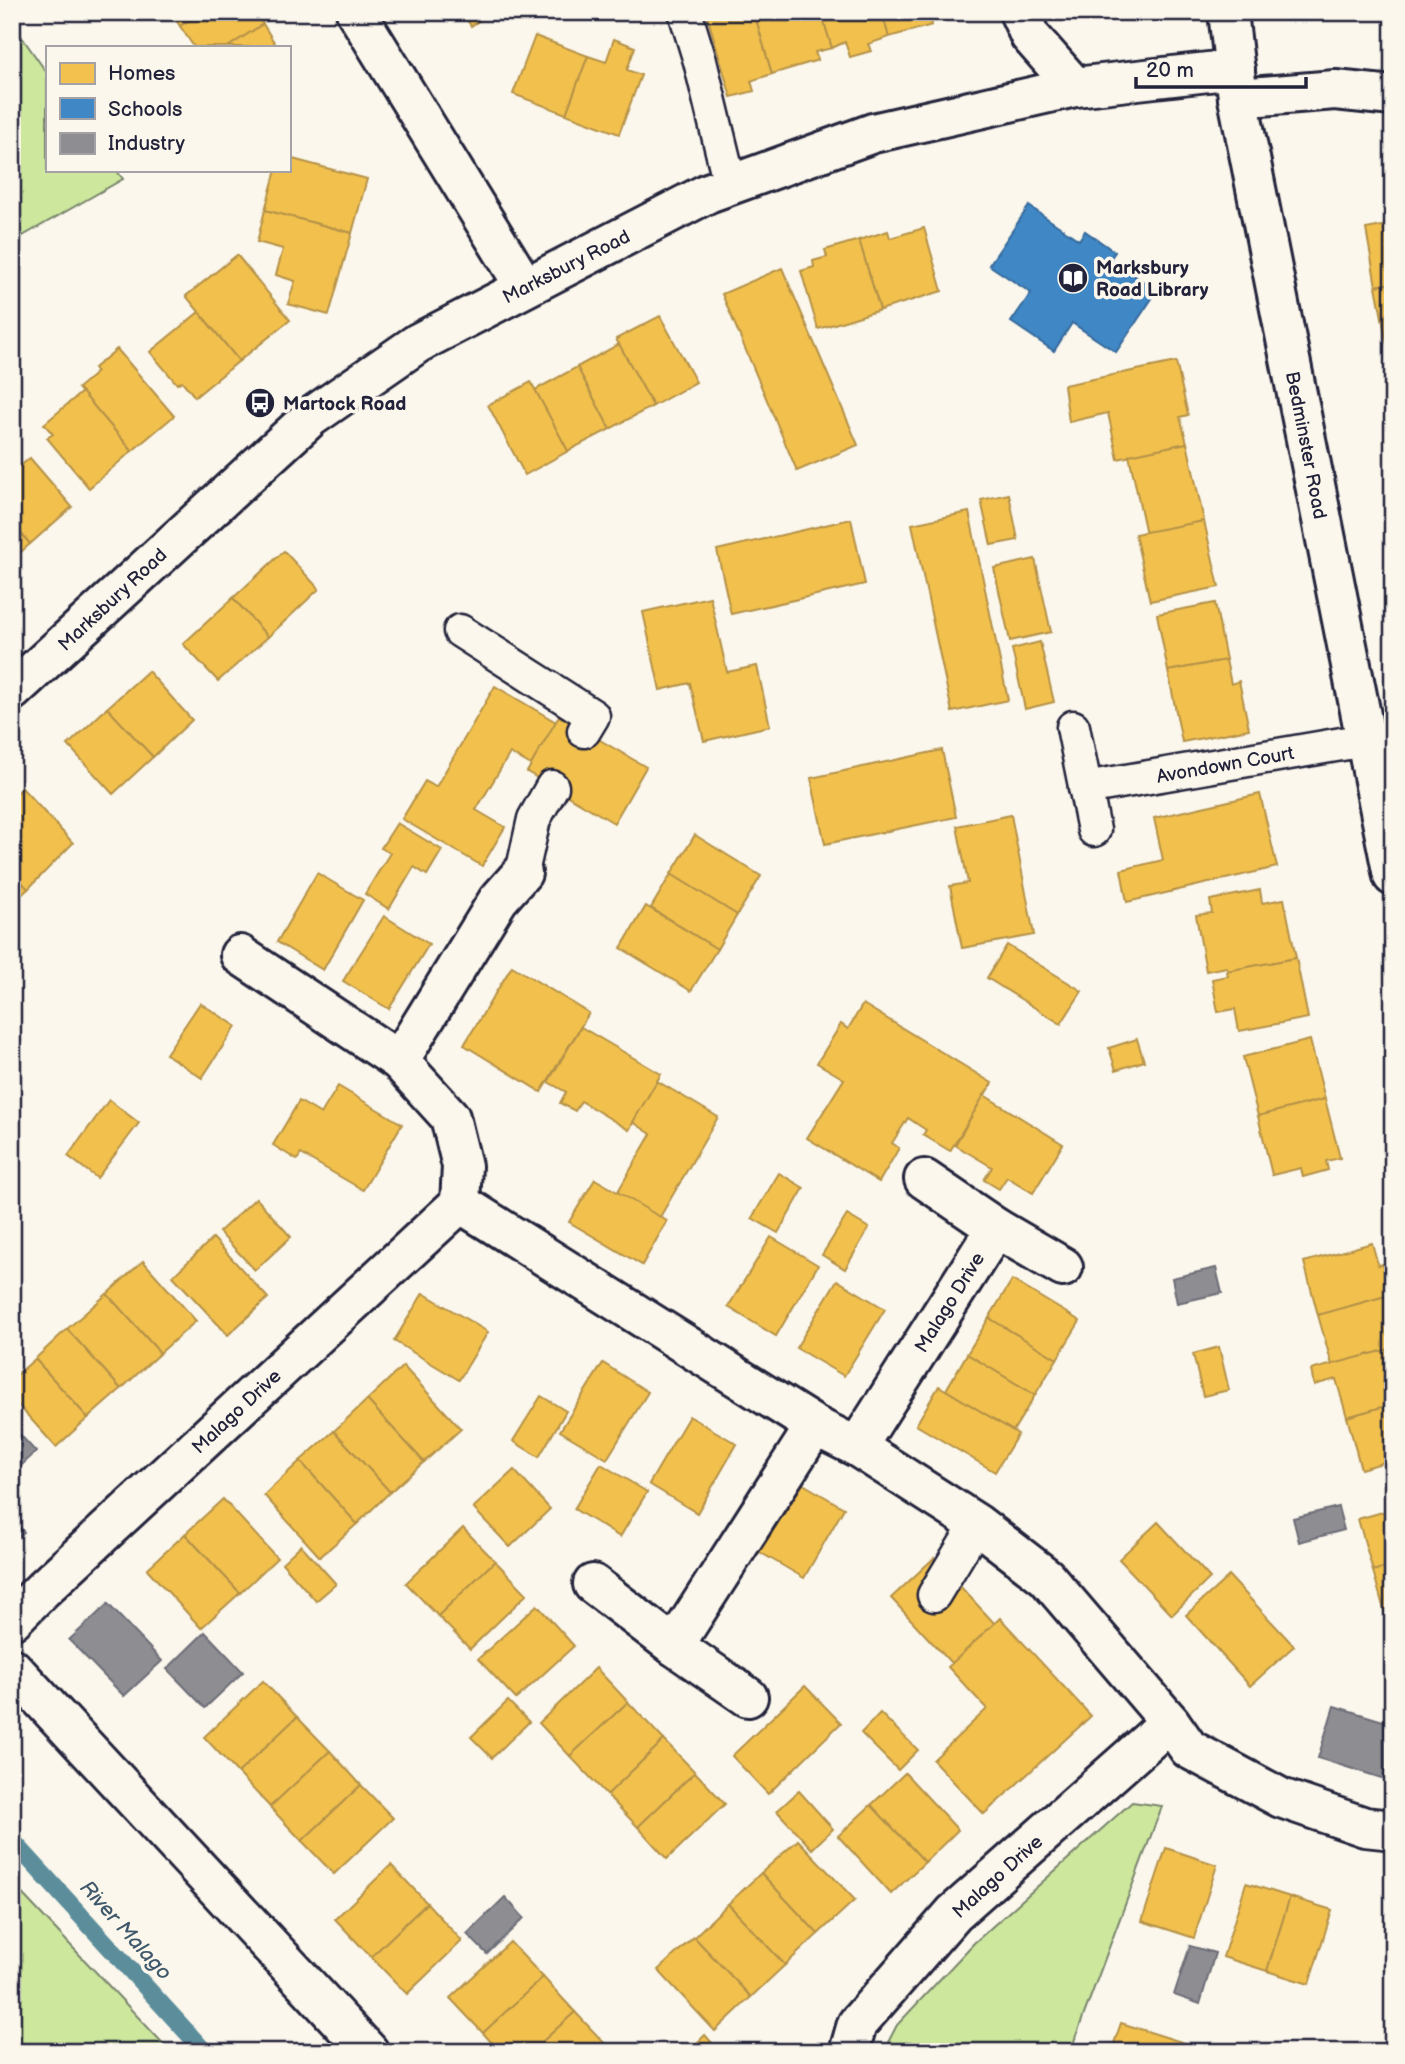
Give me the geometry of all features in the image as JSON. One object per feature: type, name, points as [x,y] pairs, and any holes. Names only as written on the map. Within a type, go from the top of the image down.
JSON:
[{"type":"street","points":[[356,12],[525,286]]},
{"type":"street","points":[[1019,12],[1030,37],[1075,87]]},
{"type":"street","name":"Bedminster Road","points":[[1228,12],[1236,83],[1393,876]]},
{"type":"street","name":"Marksbury Road","points":[[12,691],[311,417],[418,343],[525,286],[730,184],[873,133],[1075,87],[1236,83],[1393,96]]},
{"type":"street","points":[[399,1061],[498,900],[522,873]]},
{"type":"street","points":[[240,955],[399,1061],[450,1117],[462,1166],[460,1203],[815,1426],[857,1447],[977,1524],[1046,1577],[1170,1722],[1189,1749],[1281,1798],[1365,1827],[1393,1830]]},
{"type":"street","points":[[924,1179],[996,1228],[1063,1267]]},
{"type":"street","name":"Malago Drive","points":[[12,1620],[460,1203]]},
{"type":"street","name":"Malago Drive","points":[[857,1447],[996,1228]]},
{"type":"street","points":[[674,1646],[815,1426]]},
{"type":"street","points":[[593,1584],[674,1646],[748,1697]]},
{"type":"street","points":[[12,1668],[369,2052]]},
{"type":"street","name":"Malago Drive","points":[[849,2052],[857,2024],[954,1913],[1170,1722]]},
{"type":"lane","points":[[685,12],[700,61],[730,184]]},
{"type":"lane","points":[[460,631],[593,716],[584,731]]},
{"type":"lane","points":[[1073,727],[1094,830]]},
{"type":"lane","name":"Avondown Court","points":[[1085,789],[1365,740]]},
{"type":"lane","points":[[522,873],[534,819],[552,787]]},
{"type":"lane","points":[[934,1595],[977,1524]]},
{"type":"green space","points":[[12,23],[46,72],[46,172],[118,172],[123,179],[12,242]]},
{"type":"green space","points":[[1132,1802],[1162,1806],[1070,2052],[883,2052],[897,2025],[974,1943]]},
{"type":"green space","points":[[12,1883],[171,2052],[12,2052]]},
{"type":"building: Homes","points":[[171,12],[202,12],[180,26]]},
{"type":"building: Homes","points":[[202,12],[255,12],[263,24],[230,46],[193,46],[180,26]]},
{"type":"building: Homes","points":[[462,12],[492,12],[471,26]]},
{"type":"building: Homes","points":[[706,12],[754,12],[772,74],[751,81],[754,91],[731,97]]},
{"type":"building: Homes","points":[[754,12],[821,12],[832,48],[815,52],[818,60],[772,74]]},
{"type":"building: Homes","points":[[821,12],[882,12],[889,37],[868,44],[871,51],[850,57],[845,42],[832,48]]},
{"type":"building: Homes","points":[[882,12],[929,12],[932,25],[889,37]]},
{"type":"building: Homes","points":[[263,24],[276,46],[230,46]]},
{"type":"building: Homes","points":[[535,36],[588,56],[566,114],[513,94]]},
{"type":"building: Homes","points":[[614,39],[635,47],[627,70],[641,75],[619,134],[566,114],[588,56],[606,62]]},
{"type":"building: Homes","points":[[290,158],[367,179],[352,233],[265,210],[275,172],[290,172]]},
{"type":"building: Homes","points":[[265,210],[352,233],[329,315],[288,304],[295,281],[276,275],[283,249],[257,242]]},
{"type":"building: Homes","points":[[1393,224],[1393,283],[1376,286],[1366,229]]},
{"type":"building: Homes","points":[[924,228],[942,291],[880,310],[859,240],[888,231],[890,238]]},
{"type":"building: Homes","points":[[859,240],[880,310],[818,329],[801,271],[814,267],[813,261],[827,257],[825,250]]},
{"type":"building: Homes","points":[[237,255],[290,320],[239,361],[186,296]]},
{"type":"building: Homes","points":[[782,268],[858,445],[797,471],[722,294]]},
{"type":"building: Homes","points":[[1393,283],[1393,343],[1387,344],[1376,286]]},
{"type":"building: Homes","points":[[199,312],[239,361],[195,397],[182,381],[177,384],[150,352]]},
{"type":"building: Homes","points":[[660,316],[696,382],[653,406],[616,339]]},
{"type":"building: Homes","points":[[619,344],[653,406],[610,429],[577,367]]},
{"type":"building: Homes","points":[[117,349],[174,416],[132,451],[78,388],[97,372],[94,368]]},
{"type":"building: Homes","points":[[1176,362],[1188,415],[1180,417],[1187,443],[1118,459],[1108,413],[1069,422],[1064,385]]},
{"type":"building: Homes","points":[[577,367],[610,429],[568,451],[535,390]]},
{"type":"building: Homes","points":[[531,382],[568,451],[525,475],[488,405]]},
{"type":"building: Homes","points":[[82,392],[132,451],[89,488],[47,438],[53,434],[44,424]]},
{"type":"building: Homes","points":[[1187,443],[1204,521],[1146,534],[1129,455]]},
{"type":"building: Homes","points":[[30,458],[72,507],[30,544],[12,523],[12,473]]},
{"type":"building: Homes","points":[[1009,494],[1018,540],[991,545],[981,500]]},
{"type":"building: Homes","points":[[969,512],[1008,700],[952,712],[912,524]]},
{"type":"building: Homes","points":[[851,519],[865,584],[731,614],[717,550]]},
{"type":"building: Homes","points":[[1204,521],[1219,587],[1150,601],[1135,534]]},
{"type":"building: Homes","points":[[12,523],[30,544],[12,560]]},
{"type":"building: Homes","points":[[284,551],[319,589],[268,637],[233,598]]},
{"type":"building: Homes","points":[[1035,559],[1051,632],[1010,641],[994,568]]},
{"type":"building: Homes","points":[[710,597],[727,672],[757,666],[770,726],[704,741],[690,683],[660,690],[643,612]]},
{"type":"building: Homes","points":[[233,598],[268,637],[218,681],[183,644]]},
{"type":"building: Homes","points":[[1215,603],[1226,660],[1168,671],[1157,614]]},
{"type":"building: Homes","points":[[1040,642],[1054,702],[1025,709],[1012,649]]},
{"type":"building: Homes","points":[[1226,660],[1231,684],[1239,681],[1249,729],[1182,742],[1168,671]]},
{"type":"building: Homes","points":[[148,671],[192,720],[153,757],[107,708]]},
{"type":"building: Homes","points":[[495,686],[556,722],[531,765],[510,753],[476,810],[505,827],[482,866],[402,819],[425,781],[436,787]]},
{"type":"building: Homes","points":[[107,708],[153,757],[113,794],[68,745]]},
{"type":"building: Homes","points":[[559,716],[646,767],[614,823],[527,772]]},
{"type":"building: Homes","points":[[942,750],[956,817],[825,844],[811,778]]},
{"type":"building: Homes","points":[[22,788],[73,843],[28,889],[12,872],[12,798]]},
{"type":"building: Homes","points":[[1260,794],[1277,867],[1127,902],[1121,870],[1163,860],[1154,818]]},
{"type":"building: Homes","points":[[1011,815],[1034,935],[962,948],[950,886],[968,883],[957,826]]},
{"type":"building: Homes","points":[[397,823],[442,850],[427,875],[414,867],[389,909],[365,894],[390,853],[381,848]]},
{"type":"building: Homes","points":[[695,835],[761,876],[737,915],[671,874]]},
{"type":"building: Homes","points":[[12,872],[28,889],[12,904]]},
{"type":"building: Homes","points":[[317,873],[363,900],[323,970],[277,942]]},
{"type":"building: Homes","points":[[671,874],[737,915],[717,949],[651,908]]},
{"type":"building: Homes","points":[[1260,890],[1262,903],[1284,899],[1296,958],[1227,971],[1227,967],[1206,971],[1196,915],[1212,913],[1210,900]]},
{"type":"building: Homes","points":[[646,906],[717,949],[691,991],[621,948]]},
{"type":"building: Homes","points":[[384,916],[429,944],[389,1009],[343,981]]},
{"type":"building: Homes","points":[[1007,945],[1082,991],[1061,1024],[987,978]]},
{"type":"building: Homes","points":[[1296,958],[1308,1018],[1239,1031],[1235,1009],[1218,1012],[1212,979],[1228,976],[1227,971]]},
{"type":"building: Homes","points":[[512,966],[589,1013],[541,1092],[464,1045]]},
{"type":"building: Homes","points":[[200,1003],[236,1026],[202,1078],[166,1054]]},
{"type":"building: Homes","points":[[863,1004],[992,1083],[950,1151],[923,1135],[926,1130],[908,1118],[892,1143],[899,1148],[879,1182],[807,1138],[844,1079],[817,1063],[841,1024],[848,1029]]},
{"type":"building: Homes","points":[[581,1027],[661,1074],[629,1130],[581,1101],[575,1111],[560,1103],[566,1092],[548,1082]]},
{"type":"building: Homes","points":[[1137,1039],[1144,1061],[1116,1070],[1109,1048]]},
{"type":"building: Homes","points":[[1310,1040],[1325,1099],[1258,1116],[1243,1057]]},
{"type":"building: Homes","points":[[657,1081],[718,1117],[660,1217],[617,1193],[651,1134],[633,1122]]},
{"type":"building: Homes","points":[[338,1086],[402,1124],[363,1190],[301,1154],[297,1160],[273,1145],[299,1101],[321,1114]]},
{"type":"building: Homes","points":[[984,1095],[1063,1144],[1033,1193],[1007,1177],[999,1189],[984,1180],[992,1167],[955,1145]]},
{"type":"building: Homes","points":[[1325,1099],[1340,1158],[1326,1161],[1328,1170],[1303,1177],[1301,1168],[1272,1175],[1258,1116]]},
{"type":"building: Homes","points":[[109,1100],[139,1123],[97,1178],[68,1156]]},
{"type":"building: Homes","points":[[779,1173],[804,1188],[778,1233],[752,1218]]},
{"type":"building: Homes","points":[[595,1179],[667,1221],[642,1265],[569,1222]]},
{"type":"building: Homes","points":[[256,1198],[291,1237],[255,1270],[219,1232]]},
{"type":"building: Homes","points":[[847,1215],[869,1228],[845,1269],[822,1255]]},
{"type":"building: Homes","points":[[771,1237],[818,1265],[776,1336],[728,1307]]},
{"type":"building: Homes","points":[[213,1238],[268,1298],[228,1335],[173,1276]]},
{"type":"building: Homes","points":[[1372,1243],[1378,1265],[1384,1264],[1393,1294],[1318,1315],[1304,1262]]},
{"type":"building: Homes","points":[[143,1261],[196,1321],[160,1353],[107,1294]]},
{"type":"building: Homes","points":[[837,1280],[885,1309],[844,1376],[796,1348]]},
{"type":"building: Homes","points":[[1012,1280],[1080,1321],[1057,1359],[989,1318]]},
{"type":"building: Homes","points":[[423,1293],[488,1332],[459,1380],[394,1341]]},
{"type":"building: Homes","points":[[107,1294],[160,1353],[121,1389],[67,1329]]},
{"type":"building: Homes","points":[[1393,1294],[1393,1348],[1332,1365],[1318,1315]]},
{"type":"building: Homes","points":[[989,1318],[1057,1359],[1035,1395],[967,1354]]},
{"type":"building: Homes","points":[[67,1329],[121,1389],[88,1418],[35,1359]]},
{"type":"building: Homes","points":[[1219,1347],[1229,1390],[1203,1396],[1193,1354]]},
{"type":"building: Homes","points":[[1393,1348],[1393,1404],[1347,1417],[1336,1379],[1314,1385],[1311,1370]]},
{"type":"building: Homes","points":[[967,1354],[1035,1395],[1013,1431],[946,1390]]},
{"type":"building: Homes","points":[[35,1359],[88,1418],[56,1447],[12,1398],[12,1379]]},
{"type":"building: Homes","points":[[603,1363],[648,1392],[607,1459],[560,1431]]},
{"type":"building: Homes","points":[[403,1366],[461,1429],[424,1462],[367,1400]]},
{"type":"building: Homes","points":[[939,1386],[1018,1434],[995,1472],[916,1425]]},
{"type":"building: Homes","points":[[541,1396],[566,1411],[539,1457],[513,1441]]},
{"type":"building: Homes","points":[[367,1400],[424,1462],[390,1492],[334,1431]]},
{"type":"building: Homes","points":[[1393,1404],[1393,1460],[1361,1469],[1347,1417]]},
{"type":"building: Homes","points":[[689,1416],[737,1444],[697,1513],[649,1484]]},
{"type":"building: Homes","points":[[334,1431],[390,1492],[357,1524],[300,1461]]},
{"type":"building: Homes","points":[[300,1461],[357,1524],[320,1557],[264,1495]]},
{"type":"building: Homes","points":[[601,1464],[647,1492],[620,1537],[574,1509]]},
{"type":"building: Homes","points":[[514,1470],[550,1509],[510,1547],[473,1508]]},
{"type":"building: Homes","points":[[798,1481],[844,1508],[804,1578],[756,1550]]},
{"type":"building: Homes","points":[[223,1499],[277,1558],[240,1593],[185,1534]]},
{"type":"building: Homes","points":[[1393,1509],[1393,1565],[1373,1571],[1358,1519]]},
{"type":"building: Homes","points":[[1158,1522],[1210,1578],[1172,1615],[1119,1559]]},
{"type":"building: Homes","points":[[463,1528],[495,1561],[438,1616],[406,1583]]},
{"type":"building: Homes","points":[[185,1534],[240,1593],[201,1628],[147,1569]]},
{"type":"building: Homes","points":[[301,1545],[336,1584],[316,1601],[282,1563]]},
{"type":"building: Homes","points":[[934,1558],[995,1624],[952,1664],[891,1598]]},
{"type":"building: Homes","points":[[495,1561],[527,1594],[470,1649],[438,1616]]},
{"type":"building: Homes","points":[[1393,1565],[1393,1622],[1388,1624],[1373,1571]]},
{"type":"building: Homes","points":[[1229,1576],[1294,1646],[1250,1686],[1186,1615]]},
{"type":"building: Homes","points":[[537,1605],[574,1646],[516,1699],[478,1659]]},
{"type":"building: Homes","points":[[1000,1618],[1091,1716],[984,1814],[933,1760],[987,1709],[948,1667]]},
{"type":"building: Homes","points":[[596,1668],[628,1702],[570,1756],[539,1723]]},
{"type":"building: Homes","points":[[263,1681],[297,1717],[238,1773],[204,1737]]},
{"type":"building: Homes","points":[[805,1686],[841,1723],[768,1794],[732,1756]]},
{"type":"building: Homes","points":[[508,1701],[529,1722],[492,1758],[471,1737]]},
{"type":"building: Homes","points":[[628,1702],[664,1740],[607,1795],[570,1756]]},
{"type":"building: Homes","points":[[880,1713],[918,1750],[898,1770],[861,1733]]},
{"type":"building: Homes","points":[[297,1717],[330,1751],[270,1807],[238,1773]]},
{"type":"building: Homes","points":[[664,1740],[695,1772],[638,1827],[607,1795]]},
{"type":"building: Homes","points":[[330,1751],[361,1785],[302,1841],[270,1807]]},
{"type":"building: Homes","points":[[695,1772],[725,1804],[667,1859],[638,1827]]},
{"type":"building: Homes","points":[[905,1773],[958,1830],[925,1862],[871,1805]]},
{"type":"building: Homes","points":[[361,1785],[393,1818],[334,1874],[302,1841]]},
{"type":"building: Homes","points":[[799,1791],[833,1829],[812,1849],[777,1811]]},
{"type":"building: Homes","points":[[871,1805],[925,1862],[891,1894],[838,1836]]},
{"type":"building: Homes","points":[[798,1840],[855,1900],[818,1934],[761,1873]]},
{"type":"building: Homes","points":[[1166,1848],[1217,1865],[1194,1938],[1142,1921]]},
{"type":"building: Homes","points":[[391,1865],[427,1903],[371,1957],[335,1919]]},
{"type":"building: Homes","points":[[761,1873],[818,1934],[785,1965],[728,1904]]},
{"type":"building: Homes","points":[[1246,1883],[1290,1897],[1267,1971],[1223,1957]]},
{"type":"building: Homes","points":[[1290,1897],[1332,1910],[1309,1984],[1267,1971]]},
{"type":"building: Homes","points":[[427,1903],[462,1941],[407,1994],[371,1957]]},
{"type":"building: Homes","points":[[728,1904],[785,1965],[751,1997],[694,1937]]},
{"type":"building: Homes","points":[[694,1937],[751,1997],[715,2031],[658,1970]]},
{"type":"building: Homes","points":[[510,1942],[543,1977],[483,2033],[450,1998]]},
{"type":"building: Homes","points":[[543,1977],[575,2012],[531,2052],[500,2052],[483,2033]]},
{"type":"building: Homes","points":[[575,2012],[608,2047],[603,2052],[531,2052]]},
{"type":"building: Homes","points":[[1121,2023],[1194,2046],[1192,2052],[1111,2052]]},
{"type":"building: Homes","points":[[705,2035],[720,2052],[688,2052]]},
{"type":"building: Schools","name":"Marksbury Road Library","points":[[1029,206],[1079,240],[1085,231],[1115,252],[1110,259],[1157,291],[1116,352],[1072,323],[1054,351],[1011,322],[1031,293],[989,265]]},
{"type":"building: Industry","points":[[1216,1268],[1222,1293],[1177,1303],[1172,1278]]},
{"type":"building: Industry","points":[[12,1426],[36,1452],[12,1474]]},
{"type":"building: Industry","points":[[1338,1507],[1344,1530],[1299,1542],[1293,1518]]},
{"type":"building: Industry","points":[[12,1520],[24,1532],[12,1543]]},
{"type":"building: Industry","points":[[108,1604],[162,1661],[124,1696],[69,1640]]},
{"type":"building: Industry","points":[[205,1632],[243,1672],[205,1708],[167,1669]]},
{"type":"building: Industry","points":[[1334,1706],[1393,1724],[1391,1781],[1318,1758]]},
{"type":"building: Industry","points":[[505,1897],[524,1918],[487,1954],[467,1934]]},
{"type":"building: Industry","points":[[1190,1946],[1215,1953],[1200,2004],[1174,1995]]},
{"type":"waterway","name":"River Malago","points":[[12,1840],[205,2052]]},
{"type":"place","name":"Marksbury Road Library","points":[[1073,278]]},
{"type":"place","name":"Martock Road","points":[[260,403]]}]
